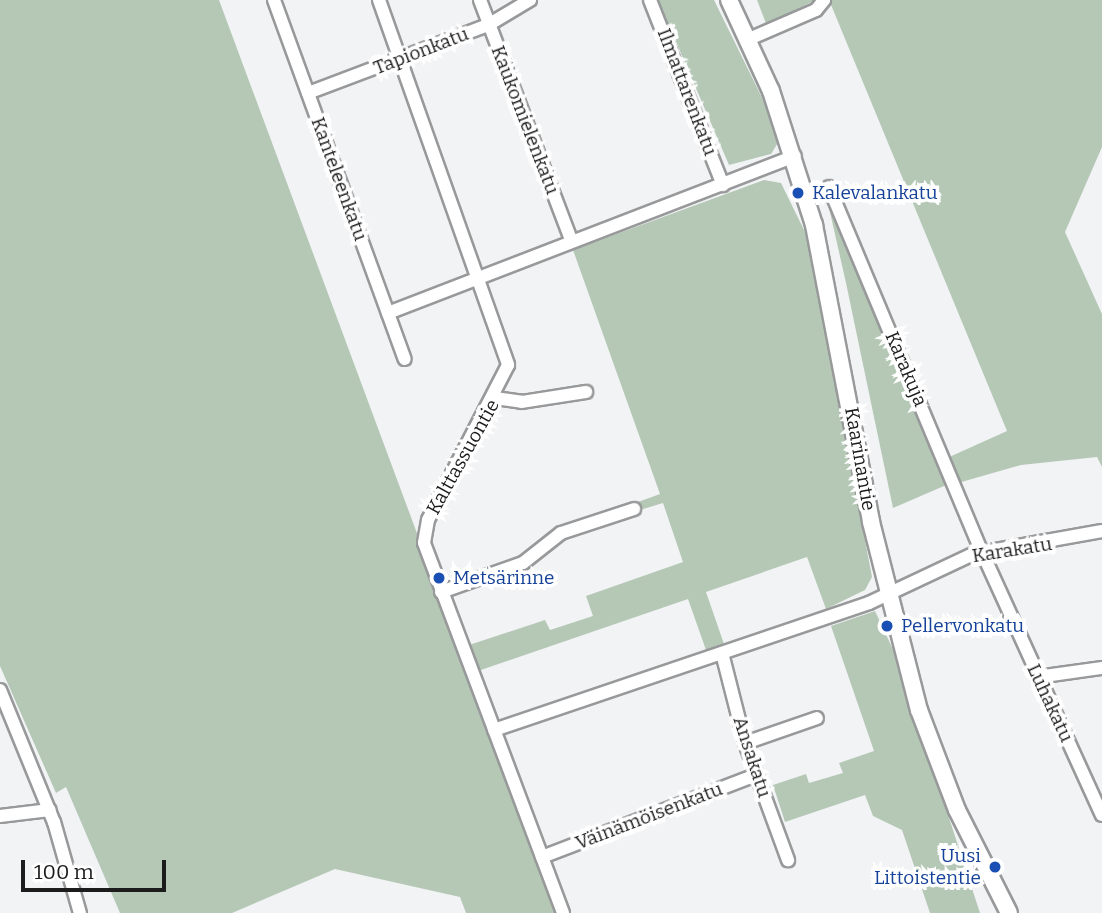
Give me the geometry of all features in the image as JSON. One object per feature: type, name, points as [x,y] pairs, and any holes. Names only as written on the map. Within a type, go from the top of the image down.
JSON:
[{"type":"main road","name":"Kaarinantie","points":[[729,0],[749,39],[795,156],[835,321],[887,595],[937,762],[1009,913]]},
{"type":"street","name":"Kanteleenkatu","points":[[274,0],[405,359]]},
{"type":"street","name":"Kalttassuontie","points":[[379,0],[508,365],[495,398],[423,531],[442,593],[563,913]]},
{"type":"street","name":"Kaukomielenkatu","points":[[480,0],[571,239]]},
{"type":"street","name":"Tapionkatu","points":[[308,93],[488,25],[530,0]]},
{"type":"street","name":"Ilmattarenkatu","points":[[650,0],[723,185]]},
{"type":"street","points":[[749,39],[816,10],[824,0]]},
{"type":"street","points":[[388,313],[478,280],[571,239],[723,185],[795,156]]},
{"type":"street","name":"Karakuja","points":[[830,187],[982,552]]},
{"type":"street","points":[[495,398],[522,401],[586,392]]},
{"type":"street","points":[[442,593],[523,563],[561,533],[634,509]]},
{"type":"street","name":"Karakatu","points":[[887,595],[919,575],[982,552],[1102,531]]},
{"type":"street","name":"Luhakatu","points":[[982,552],[1102,815]]},
{"type":"street","points":[[494,730],[887,595]]},
{"type":"street","name":"Ansakatu","points":[[722,653],[745,743],[788,860]]},
{"type":"street","points":[[1037,677],[1102,667]]},
{"type":"street","points":[[0,690],[50,810],[80,913]]},
{"type":"street","points":[[745,743],[817,718]]},
{"type":"street","name":"Väinämöisenkatu","points":[[542,857],[756,775]]},
{"type":"street","points":[[0,816],[50,810]]},
{"type":"green space","points":[[0,0],[219,0],[558,913],[466,913],[460,897],[335,869],[232,913],[120,913],[66,787],[56,793],[0,666]]},
{"type":"green space","points":[[658,0],[714,0],[775,124],[779,141],[771,154],[729,165]]},
{"type":"green space","points":[[757,0],[815,0],[767,26]]},
{"type":"green space","points":[[829,0],[1102,0],[1102,147],[1065,232],[1102,314],[1102,467],[1097,457],[1021,465],[958,483],[947,458],[1007,431]]},
{"type":"green space","points":[[764,180],[781,183],[807,236],[872,577],[865,590],[826,609],[807,557],[706,592],[724,644],[706,650],[688,599],[478,671],[469,645],[545,620],[550,630],[593,616],[586,596],[683,562],[663,503],[640,510],[638,502],[660,494],[573,250]]},
{"type":"green space","points":[[827,199],[951,483],[893,508],[846,283]]},
{"type":"green space","points":[[875,611],[897,658],[980,913],[930,913],[902,830],[873,816],[865,795],[785,822],[773,785],[806,774],[809,783],[843,773],[839,763],[874,751],[831,626]]},
{"type":"place","name":"Kalevalankatu","points":[[798,193]]},
{"type":"place","name":"Metsärinne","points":[[439,578]]},
{"type":"place","name":"Pellervonkatu","points":[[887,626]]},
{"type":"place","name":"Uusi Littoistentie","points":[[995,867]]}]
